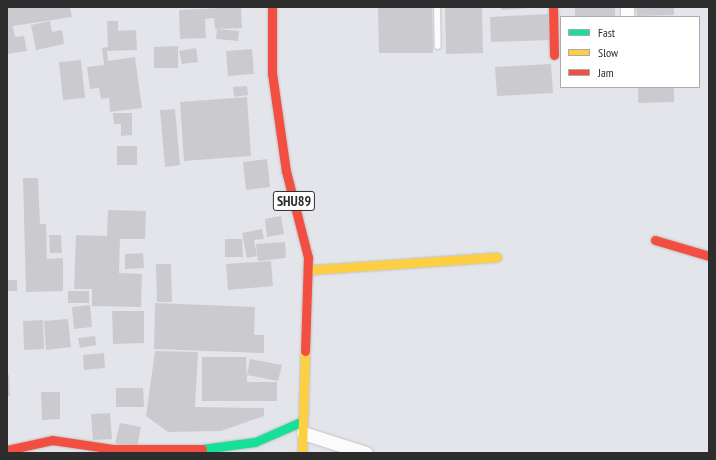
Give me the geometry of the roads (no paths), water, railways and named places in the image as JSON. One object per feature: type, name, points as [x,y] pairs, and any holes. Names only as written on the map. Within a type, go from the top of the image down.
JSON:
[{"type":"street","name":"SHU89","points":[[272,7],[273,81],[286,171],[308,257],[302,453]]},
{"type":"street","points":[[553,7],[554,55]]},
{"type":"street","points":[[655,240],[709,256]]},
{"type":"street","points":[[308,270],[497,257]]},
{"type":"street","points":[[7,450],[52,440],[114,451],[193,450],[255,442],[303,427],[366,453]]},
{"type":"lane","points":[[437,7],[438,46]]}]
